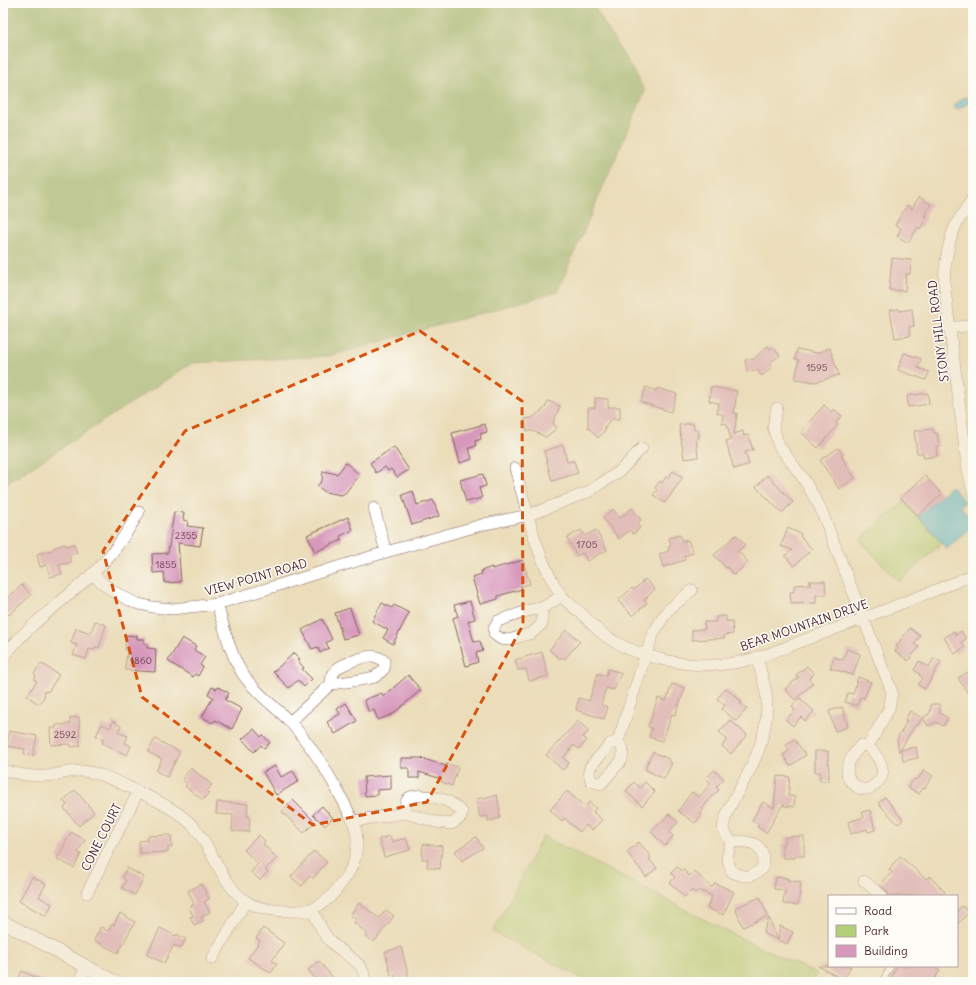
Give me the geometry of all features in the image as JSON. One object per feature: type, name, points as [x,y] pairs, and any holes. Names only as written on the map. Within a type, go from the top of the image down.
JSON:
[{"type":"street","name":"STONY HILL ROAD","points":[[973,198],[951,238],[945,260],[944,282],[967,465],[973,492]]},
{"type":"street","points":[[950,328],[973,325]]},
{"type":"street","points":[[777,408],[772,427],[779,446],[803,478],[820,508],[892,692],[889,709],[868,746]]},
{"type":"street","name":"VIEW POINT ROAD","points":[[92,574],[112,591],[135,602],[152,607],[172,609],[217,604],[386,552],[485,524],[529,515],[588,492],[620,471],[642,448]]},
{"type":"street","name":"BEAR MOUNTAIN DRIVE","points":[[514,468],[539,551],[549,574],[562,596],[603,634],[623,646],[646,654],[681,663],[706,665],[728,664],[757,657],[863,619],[973,575]]},
{"type":"street","points":[[374,508],[386,552]]},
{"type":"street","points":[[3,660],[6,653],[21,635],[92,574],[123,539],[139,512]]},
{"type":"street","points":[[618,741],[654,632],[667,611],[692,590]]},
{"type":"street","points":[[542,608],[562,596]]},
{"type":"street","points":[[3,770],[23,776],[45,776],[78,771],[94,773],[138,792],[178,813],[198,831],[218,868],[230,886],[246,901],[273,910],[290,911],[312,908],[325,901],[339,888],[351,868],[357,849],[357,835],[353,821],[313,750],[290,722],[259,694],[243,674],[234,657],[217,604]]},
{"type":"street","points":[[731,842],[723,830],[724,819],[759,750],[765,722],[767,701],[757,657]]},
{"type":"street","points":[[290,722],[330,684]]},
{"type":"street","name":"CONE COURT","points":[[87,893],[138,792]]},
{"type":"street","points":[[353,821],[404,813],[436,822],[452,824],[461,817],[462,812],[448,802],[428,796],[416,796],[410,797],[406,801],[404,813]]},
{"type":"street","points":[[864,881],[881,895]]},
{"type":"street","points":[[212,959],[246,901]]},
{"type":"street","points":[[312,908],[322,929],[331,942],[356,961],[363,972],[365,978],[364,982]]},
{"type":"street","points":[[3,922],[115,982]]},
{"type":"street","points":[[78,982],[87,967]]},
{"type":"lane","points":[[882,982],[890,967]]},
{"type":"highlighted area","points":[[420,331],[522,401],[523,625],[427,802],[313,825],[142,697],[103,551],[185,431]]},
{"type":"green space","points":[[3,3],[592,3],[645,91],[557,292],[329,356],[192,363],[3,486]]},
{"type":"green space","points":[[904,501],[942,543],[899,582],[860,540]]},
{"type":"green space","points":[[543,836],[726,931],[817,974],[813,982],[590,982],[493,932]]},
{"type":"water","points":[[965,97],[970,99],[969,103],[959,109],[955,109],[953,105]]},
{"type":"water","points":[[951,486],[965,502],[960,506],[973,521],[973,525],[947,549],[918,516]]},
{"type":"building","points":[[919,197],[931,204],[924,216],[927,217],[920,229],[918,227],[908,243],[897,236],[901,228],[895,225],[907,205],[912,209]]},
{"type":"building","points":[[892,258],[911,260],[910,274],[906,274],[905,291],[889,290]]},
{"type":"building","points":[[899,309],[900,311],[912,309],[914,326],[909,327],[910,336],[895,338],[890,310]]},
{"type":"building","points":[[767,346],[770,349],[772,347],[780,355],[769,364],[772,367],[762,376],[757,370],[747,372],[745,360],[754,359]]},
{"type":"building","points":[[830,348],[839,375],[816,382],[795,379],[799,360],[795,359],[797,349],[817,353]]},
{"type":"building","points":[[904,353],[921,359],[918,368],[929,372],[926,380],[898,370]]},
{"type":"building","points":[[646,387],[656,391],[657,388],[677,394],[671,412],[641,402]]},
{"type":"building","points":[[711,387],[737,391],[734,413],[737,413],[734,434],[743,431],[744,436],[748,435],[753,450],[745,452],[749,464],[734,469],[726,441],[731,440],[727,424],[722,423],[723,414],[717,413],[719,403],[709,401]]},
{"type":"building","points":[[928,393],[929,404],[908,407],[907,396]]},
{"type":"building","points":[[595,398],[608,399],[608,407],[620,407],[620,419],[612,419],[604,427],[606,429],[598,438],[588,427],[588,408],[595,408]]},
{"type":"building","points":[[548,401],[560,406],[553,423],[557,428],[546,437],[533,431],[527,431],[525,419],[532,418],[545,408]]},
{"type":"building","points":[[824,405],[831,412],[834,409],[842,416],[836,423],[838,425],[818,448],[801,432]]},
{"type":"building","points":[[693,423],[694,430],[698,430],[699,438],[696,439],[698,457],[684,459],[679,425]]},
{"type":"building","points":[[485,424],[487,432],[480,434],[481,439],[475,441],[476,446],[469,448],[472,459],[460,463],[452,433]]},
{"type":"building","points":[[933,429],[934,433],[937,433],[939,446],[936,446],[937,456],[924,458],[923,453],[917,453],[914,431]]},
{"type":"building","points":[[563,445],[567,462],[574,461],[578,473],[552,481],[544,451]]},
{"type":"building","points":[[394,447],[409,470],[397,477],[391,469],[388,471],[385,467],[376,473],[370,463]]},
{"type":"building","points":[[838,448],[843,455],[841,456],[855,478],[839,489],[820,460]]},
{"type":"building","points":[[346,463],[360,475],[345,493],[341,495],[325,492],[317,486],[322,481],[323,471],[337,474]]},
{"type":"building","points":[[673,471],[683,477],[665,503],[653,495],[657,490],[655,488],[660,481],[662,483]]},
{"type":"building","points":[[483,474],[486,486],[479,488],[482,498],[466,502],[460,480]]},
{"type":"building","points":[[767,475],[793,502],[782,513],[756,487]]},
{"type":"building","points":[[925,476],[942,494],[918,516],[901,498]]},
{"type":"building","points":[[413,491],[417,505],[433,500],[439,516],[412,525],[402,495]]},
{"type":"building","points":[[632,508],[641,520],[637,524],[640,528],[633,534],[630,530],[619,539],[603,518],[613,509],[620,518]]},
{"type":"building","points":[[174,512],[184,513],[183,520],[188,521],[187,526],[203,528],[200,546],[178,543],[181,582],[165,583],[164,572],[153,573],[152,554],[168,553]]},
{"type":"building","points":[[348,517],[353,530],[340,536],[342,540],[315,552],[307,535]]},
{"type":"building","points":[[788,528],[801,534],[800,536],[812,549],[794,566],[785,556],[792,550],[781,546]]},
{"type":"building","points":[[581,530],[585,536],[596,530],[607,550],[587,561],[583,553],[577,556],[567,538]]},
{"type":"building","points":[[680,535],[682,542],[688,540],[693,553],[684,556],[685,560],[663,567],[659,554],[669,551],[668,547],[671,546],[669,538]]},
{"type":"building","points":[[736,535],[745,545],[738,551],[748,562],[734,575],[714,555]]},
{"type":"building","points":[[65,544],[66,546],[74,544],[77,553],[69,555],[71,562],[59,565],[62,574],[50,577],[47,565],[40,567],[37,554],[53,550],[53,548]]},
{"type":"building","points":[[523,560],[530,584],[521,586],[522,589],[498,596],[498,599],[480,604],[472,577],[482,574],[481,571],[492,567],[492,569]]},
{"type":"building","points":[[645,579],[655,589],[644,600],[647,603],[633,616],[618,601],[632,588],[634,590]]},
{"type":"building","points":[[808,581],[825,581],[826,595],[816,595],[816,603],[791,604],[790,592],[794,592],[794,585],[811,584]]},
{"type":"building","points":[[22,585],[31,595],[9,615],[3,609],[3,602]]},
{"type":"building","points":[[470,601],[475,619],[468,621],[474,642],[480,641],[483,651],[476,653],[478,662],[466,666],[453,618],[458,616],[454,605]]},
{"type":"building","points":[[382,603],[392,608],[394,605],[409,613],[393,644],[383,638],[388,630],[372,621]]},
{"type":"building","points":[[350,608],[359,635],[343,639],[335,613]]},
{"type":"building","points":[[726,616],[726,621],[732,621],[733,634],[724,635],[725,638],[692,640],[692,630],[705,629],[704,622],[716,622],[716,617]]},
{"type":"building","points":[[322,619],[332,639],[326,643],[329,648],[320,653],[318,647],[312,649],[302,630]]},
{"type":"building","points":[[95,621],[106,625],[99,648],[95,647],[94,650],[89,649],[86,659],[73,655],[77,645],[71,643],[76,628],[91,633]]},
{"type":"building","points":[[910,628],[920,636],[914,644],[919,647],[908,661],[895,651],[898,648],[896,646]]},
{"type":"building","points":[[566,630],[580,641],[565,659],[562,657],[560,659],[549,650]]},
{"type":"building","points":[[954,631],[956,635],[961,631],[966,639],[961,642],[965,647],[955,654],[944,638]]},
{"type":"building","points":[[126,635],[137,636],[137,639],[144,639],[144,644],[147,644],[147,648],[156,649],[155,672],[125,670],[127,650],[125,650]]},
{"type":"building","points":[[182,638],[196,646],[194,650],[205,657],[200,665],[203,667],[198,676],[195,674],[193,677],[168,661]]},
{"type":"building","points":[[847,649],[860,654],[853,675],[830,668],[834,657],[843,660]]},
{"type":"building","points":[[542,652],[548,676],[529,681],[526,669],[518,670],[515,660]]},
{"type":"building","points":[[294,653],[300,659],[298,661],[304,668],[302,669],[312,679],[304,687],[298,680],[289,688],[273,672]]},
{"type":"building","points":[[934,658],[941,662],[925,689],[918,685],[923,678],[914,670],[919,661],[929,667]]},
{"type":"building","points":[[41,663],[59,675],[48,692],[45,691],[44,697],[39,704],[27,696],[37,681],[34,680],[36,676],[34,674]]},
{"type":"building","points":[[807,666],[814,674],[809,679],[813,683],[795,700],[785,689],[799,677],[796,675]]},
{"type":"building","points":[[608,669],[621,673],[614,690],[606,688],[601,705],[608,707],[604,719],[576,710],[579,698],[589,701],[598,673],[606,676]]},
{"type":"building","points":[[968,672],[973,680],[973,701],[958,678]]},
{"type":"building","points":[[408,675],[421,690],[393,714],[378,720],[374,710],[369,712],[364,700],[382,693],[383,697]]},
{"type":"building","points":[[858,677],[871,682],[864,698],[860,697],[857,706],[845,702],[848,693],[853,694]]},
{"type":"building","points":[[672,684],[685,688],[675,715],[672,714],[663,741],[649,737],[652,728],[648,727],[658,698],[666,701]]},
{"type":"building","points":[[212,687],[217,689],[218,687],[229,693],[225,700],[242,709],[232,729],[215,720],[213,723],[202,717],[213,697],[208,694]]},
{"type":"building","points":[[726,688],[742,702],[740,703],[747,709],[736,721],[722,709],[725,705],[717,699]]},
{"type":"building","points":[[800,698],[814,711],[805,721],[801,717],[793,726],[786,720],[795,710],[792,707]]},
{"type":"building","points":[[346,703],[357,721],[335,734],[327,722],[340,714],[337,709]]},
{"type":"building","points":[[931,704],[940,704],[940,713],[948,718],[943,726],[936,722],[928,726],[923,718],[930,713]]},
{"type":"building","points":[[842,707],[848,727],[835,731],[829,711]]},
{"type":"building","points":[[910,711],[922,718],[917,726],[915,725],[899,752],[897,739],[907,721],[905,720]]},
{"type":"building","points":[[79,717],[80,746],[71,747],[71,744],[51,745],[50,728],[56,728],[56,725],[70,724],[70,718]]},
{"type":"building","points":[[730,720],[747,735],[731,754],[722,746],[727,739],[719,732]]},
{"type":"building","points":[[113,721],[121,726],[118,732],[128,736],[125,743],[131,746],[127,755],[102,743],[104,740],[96,736],[102,724],[110,728]]},
{"type":"building","points":[[578,721],[589,731],[583,737],[587,740],[579,749],[574,745],[563,758],[569,763],[563,770],[546,755]]},
{"type":"building","points":[[254,729],[261,737],[263,735],[270,743],[264,748],[261,745],[254,752],[242,739]]},
{"type":"building","points":[[9,731],[37,736],[33,756],[24,754],[25,749],[7,746]]},
{"type":"building","points":[[155,739],[180,752],[167,777],[156,771],[162,759],[148,752]]},
{"type":"building","points":[[794,739],[806,755],[790,766],[783,755],[790,750],[786,745]]},
{"type":"building","points":[[916,747],[918,758],[903,761],[901,750]]},
{"type":"building","points":[[815,751],[828,751],[829,781],[820,781],[820,772],[815,772]]},
{"type":"building","points":[[653,752],[669,759],[668,761],[672,763],[664,779],[646,770],[646,766]]},
{"type":"building","points":[[401,758],[421,758],[446,766],[447,764],[458,767],[452,786],[441,782],[442,779],[419,772],[419,778],[409,778],[409,768],[401,768]]},
{"type":"building","points":[[275,766],[281,777],[293,771],[299,781],[276,795],[263,772]]},
{"type":"building","points":[[191,768],[212,785],[207,791],[209,793],[203,800],[185,786],[187,784],[182,779]]},
{"type":"building","points":[[714,770],[724,779],[716,787],[719,790],[712,796],[699,813],[701,815],[695,823],[678,811],[692,792],[699,797],[711,783],[706,779]]},
{"type":"building","points":[[924,770],[933,776],[919,794],[908,787],[914,779],[916,780],[918,777],[919,778]]},
{"type":"building","points":[[391,775],[391,789],[377,790],[377,795],[365,796],[364,777]]},
{"type":"building","points":[[777,776],[790,777],[788,796],[795,797],[794,807],[784,806],[784,804],[766,833],[757,827],[759,824],[752,820],[763,802],[774,808]]},
{"type":"building","points":[[634,782],[640,788],[645,782],[655,792],[642,806],[626,791]]},
{"type":"building","points":[[75,790],[94,812],[79,826],[64,808],[67,805],[63,801]]},
{"type":"building","points":[[567,791],[585,807],[589,802],[596,808],[593,812],[602,820],[592,830],[586,825],[580,832],[564,818],[562,821],[550,810]]},
{"type":"building","points":[[497,795],[500,818],[488,821],[488,816],[480,817],[476,799]]},
{"type":"building","points":[[885,797],[903,820],[898,824],[878,803]]},
{"type":"building","points":[[293,800],[315,822],[304,833],[282,812]]},
{"type":"building","points":[[217,802],[248,804],[247,816],[250,817],[249,832],[232,831],[233,815],[216,814]]},
{"type":"building","points":[[322,806],[333,818],[325,826],[313,815]]},
{"type":"building","points":[[870,810],[875,830],[868,832],[867,829],[851,834],[848,822],[864,817],[862,812]]},
{"type":"building","points":[[669,814],[678,822],[669,832],[673,836],[665,846],[651,832]]},
{"type":"building","points":[[71,832],[85,840],[78,852],[81,854],[74,868],[57,859]]},
{"type":"building","points":[[171,835],[172,847],[168,847],[168,852],[140,853],[139,841],[148,840],[148,836]]},
{"type":"building","points":[[259,835],[265,841],[263,844],[277,858],[265,870],[268,872],[260,880],[251,872],[258,864],[244,850]]},
{"type":"building","points":[[390,836],[392,842],[406,838],[410,850],[384,857],[379,839]]},
{"type":"building","points":[[804,836],[804,856],[783,858],[782,844],[785,844],[785,837]]},
{"type":"building","points":[[476,837],[483,848],[462,861],[455,851]]},
{"type":"building","points":[[639,842],[651,857],[649,859],[657,868],[646,877],[627,852]]},
{"type":"building","points":[[423,844],[442,846],[440,869],[427,867],[428,859],[422,859]]},
{"type":"building","points":[[314,851],[327,862],[313,878],[310,876],[302,886],[291,877]]},
{"type":"building","points":[[900,856],[926,879],[929,876],[945,892],[942,895],[889,895],[887,891],[880,885],[892,872],[889,869]]},
{"type":"building","points":[[677,867],[682,871],[683,869],[689,876],[694,871],[712,888],[715,883],[734,892],[723,915],[707,908],[712,896],[698,890],[695,893],[692,890],[685,897],[670,883],[675,877],[671,873]]},
{"type":"building","points":[[127,868],[144,877],[135,895],[122,888],[126,880],[122,877]]},
{"type":"building","points":[[32,877],[46,884],[39,897],[52,904],[46,916],[19,901]]},
{"type":"building","points":[[776,877],[788,878],[787,880],[801,882],[798,905],[783,904],[785,890],[774,889]]},
{"type":"building","points":[[201,884],[209,899],[204,902],[210,912],[201,917],[203,921],[194,925],[190,917],[193,916],[189,907],[194,904],[188,891]]},
{"type":"building","points":[[760,897],[768,916],[743,927],[735,908]]},
{"type":"building","points":[[359,903],[379,918],[386,910],[394,916],[374,942],[365,936],[367,933],[354,923],[357,920],[350,915]]},
{"type":"building","points":[[962,906],[969,912],[958,924],[958,910]]},
{"type":"building","points":[[120,913],[135,922],[118,953],[94,940],[101,927],[108,931],[112,924],[114,925]]},
{"type":"building","points":[[769,918],[778,940],[763,933]]},
{"type":"building","points":[[780,926],[793,932],[787,944],[778,940]]},
{"type":"building","points":[[160,928],[186,939],[181,948],[174,945],[164,963],[147,955]]},
{"type":"building","points":[[263,928],[284,943],[272,961],[277,964],[271,973],[248,958],[260,941],[256,938]]},
{"type":"building","points":[[401,947],[409,977],[396,981],[394,974],[391,975],[385,952]]},
{"type":"building","points":[[319,961],[333,978],[328,982],[319,982],[308,970]]},
{"type":"building","points":[[818,966],[850,967],[844,980]]},
{"type":"building","points":[[896,967],[935,967],[940,970],[933,982],[889,982]]},
{"type":"building","points":[[22,971],[45,982],[17,982]]}]
